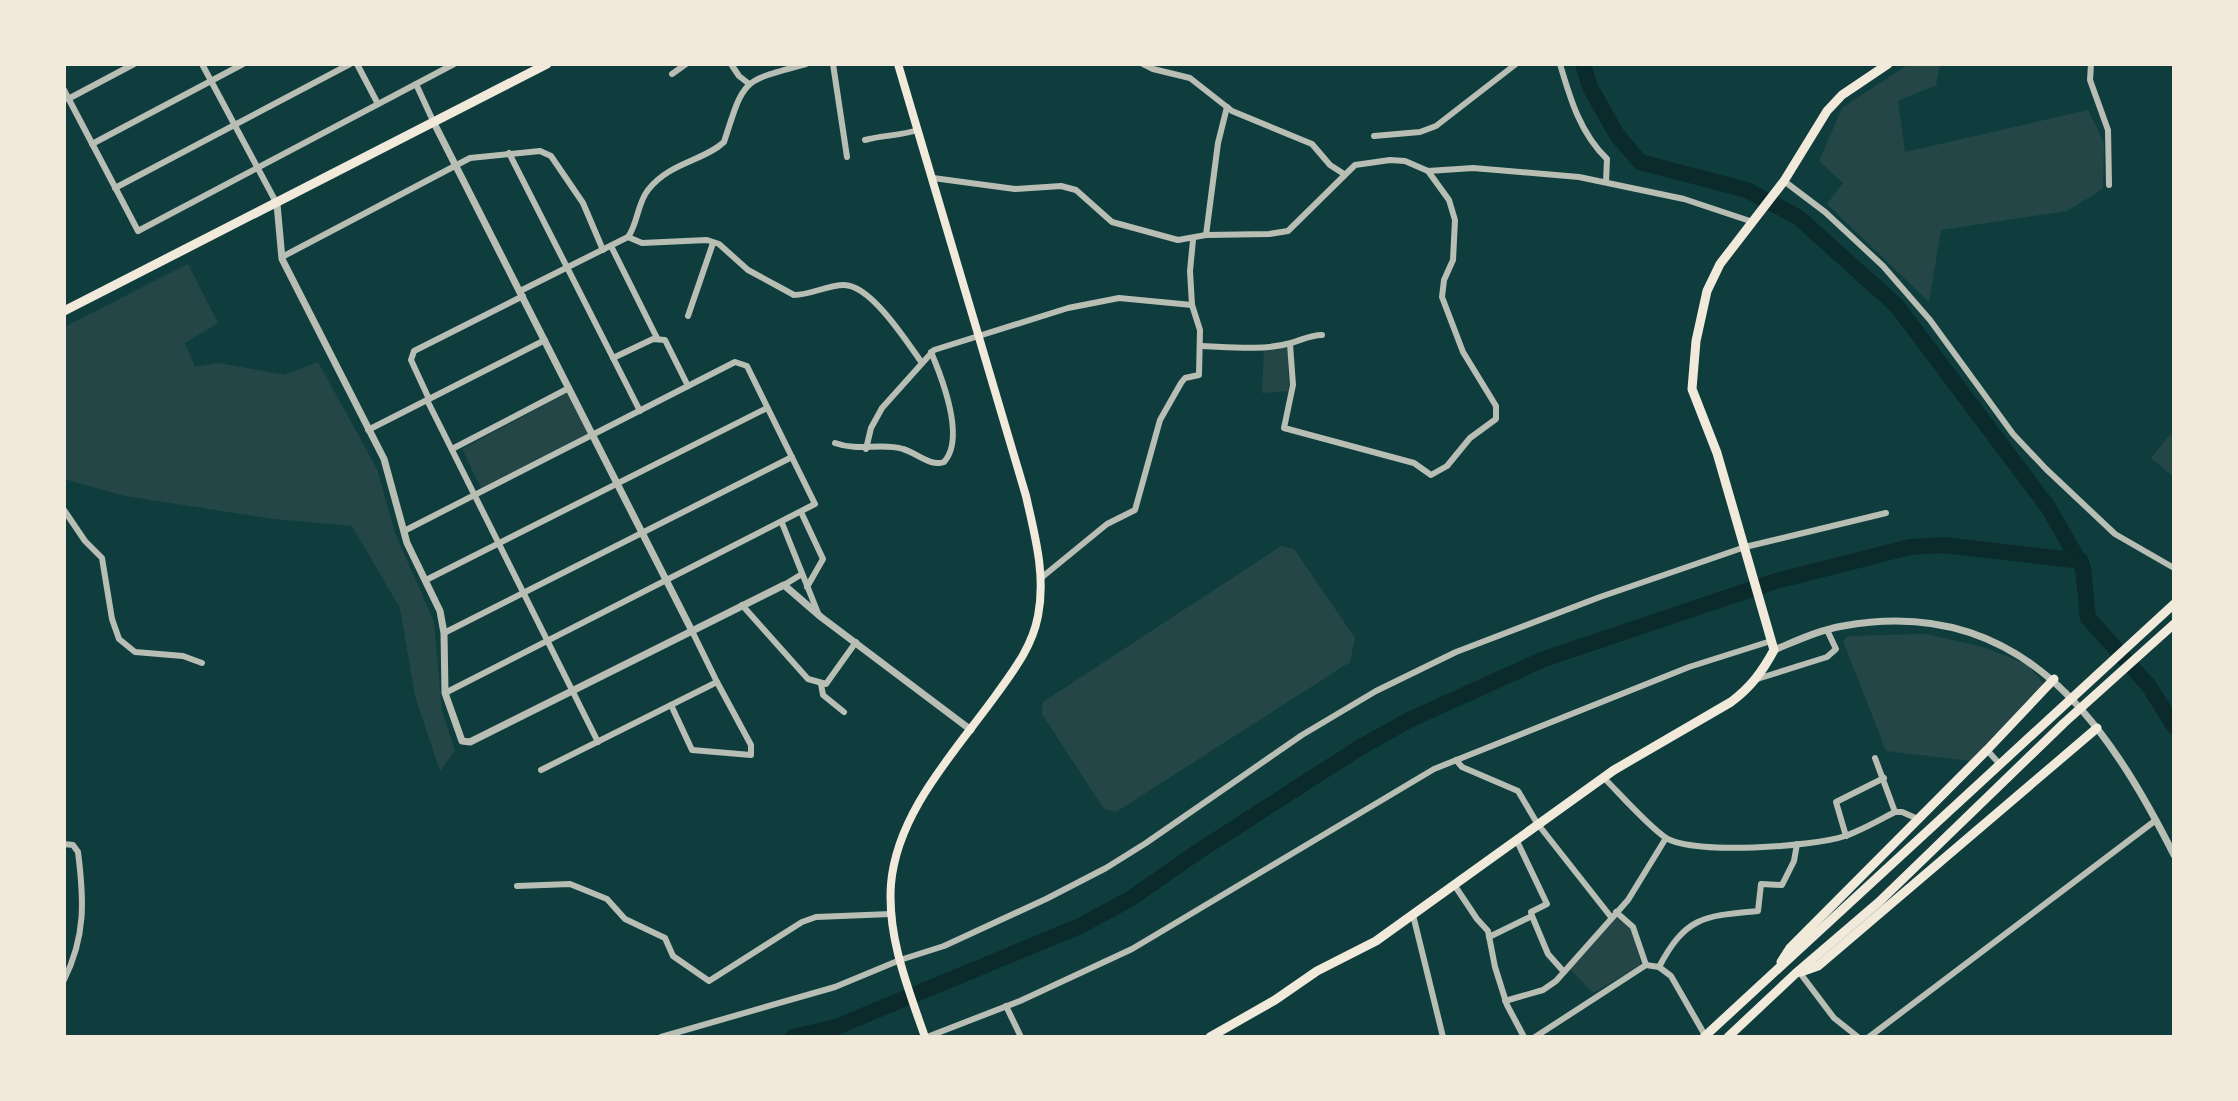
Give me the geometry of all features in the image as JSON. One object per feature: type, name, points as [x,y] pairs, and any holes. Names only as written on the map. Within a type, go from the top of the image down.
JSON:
[{"type":"main road","points":[[64,311],[547,64]]},
{"type":"main road","points":[[898,64],[1026,496],[1041,578],[1039,614],[1027,649],[924,795],[906,828],[894,868],[893,935],[925,1036]]},
{"type":"main road","points":[[1210,1037],[1275,1000],[1317,971],[1376,941],[1537,823],[1642,752],[1711,715],[1747,690],[1757,679],[1772,645],[1717,453],[1692,389],[1696,341],[1707,291],[1720,264],[1781,185],[1827,111],[1842,95],[1888,64]]},
{"type":"main road","points":[[1705,1036],[2174,604]]},
{"type":"main road","points":[[1728,1037],[1879,902],[2064,723],[2174,624]]},
{"type":"main road","points":[[1773,975],[1790,948],[1918,819],[1937,807],[2054,679]]},
{"type":"main road","points":[[1797,973],[1818,966],[1963,836],[2024,791],[2097,728]]},
{"type":"street","points":[[68,99],[134,64]]},
{"type":"street","points":[[202,64],[277,204],[282,257],[390,476],[404,531],[440,611],[444,633],[445,693],[459,737],[465,743],[802,574]]},
{"type":"street","points":[[92,144],[243,64]]},
{"type":"street","points":[[115,188],[350,64]]},
{"type":"street","points":[[357,64],[378,104]]},
{"type":"street","points":[[64,90],[138,231],[454,64]]},
{"type":"street","points":[[672,74],[686,64]]},
{"type":"street","points":[[731,64],[748,83]]},
{"type":"street","points":[[598,742],[411,360],[414,351],[628,237],[650,188],[681,163],[724,142],[737,99],[748,83],[806,64]]},
{"type":"street","points":[[833,64],[847,157]]},
{"type":"street","points":[[1143,64],[1190,78],[1227,107],[1312,144],[1330,165],[1344,174]]},
{"type":"street","points":[[1374,136],[1420,132],[1436,126],[1516,64]]},
{"type":"street","points":[[1560,64],[1576,113],[1589,137],[1607,159],[1606,182]]},
{"type":"street","points":[[2091,64],[2090,80],[2108,130],[2109,185]]},
{"type":"street","points":[[416,84],[751,745],[751,755],[692,750],[671,705]]},
{"type":"street","points":[[1206,235],[1218,143],[1227,107]]},
{"type":"street","points":[[865,140],[878,136],[895,137],[918,130]]},
{"type":"street","points":[[282,257],[470,158],[540,151],[551,156],[583,203],[603,250]]},
{"type":"street","points":[[509,153],[640,411]]},
{"type":"street","points":[[933,178],[1015,189],[1061,186],[1076,190],[1112,222],[1178,240],[1193,240],[1206,235],[1288,231],[1355,165],[1390,160],[1405,161],[1428,171],[1473,168],[1606,182],[1684,199],[1754,221]]},
{"type":"street","points":[[1290,344],[1293,385],[1284,428],[1414,463],[1431,475],[1447,466],[1470,438],[1496,419],[1496,406],[1463,352],[1442,297],[1444,280],[1453,260],[1455,220],[1453,208],[1428,171]]},
{"type":"street","points":[[1781,185],[1825,212],[1883,266],[1930,320],[2013,434],[2046,469],[2115,534],[2174,567]]},
{"type":"street","points":[[628,237],[642,243],[707,240],[719,244],[748,270],[794,295],[835,286],[853,286],[869,297],[895,325],[922,363]]},
{"type":"street","points":[[1041,578],[1107,524],[1135,510],[1160,420],[1185,378],[1199,375],[1199,323],[1192,305],[1190,271],[1193,240]]},
{"type":"street","points":[[688,316],[713,243]]},
{"type":"street","points":[[611,246],[657,338]]},
{"type":"street","points":[[866,449],[871,428],[882,408],[931,352],[978,334],[1068,308],[1119,298],[1192,305]]},
{"type":"street","points":[[1200,346],[1239,348],[1290,344],[1308,336],[1322,335]]},
{"type":"street","points":[[613,358],[657,338],[665,340],[688,386]]},
{"type":"street","points":[[368,430],[545,340]]},
{"type":"street","points":[[835,443],[866,449],[901,448],[934,464],[940,464],[948,457],[953,431],[950,410],[944,382],[931,352]]},
{"type":"street","points":[[404,531],[735,362],[747,366],[815,504],[445,693]]},
{"type":"street","points":[[452,449],[569,388]]},
{"type":"street","points":[[426,580],[767,408]]},
{"type":"street","points":[[444,633],[792,457]]},
{"type":"street","points":[[64,510],[85,541],[102,558],[112,619],[119,639],[135,652],[183,656],[202,663]]},
{"type":"street","points":[[801,512],[823,559],[807,587]]},
{"type":"street","points":[[661,1037],[835,987],[977,932],[1106,868],[1302,735],[1376,691],[1456,652],[1571,608],[1745,550],[1886,513]]},
{"type":"street","points":[[782,523],[818,613]]},
{"type":"street","points":[[784,585],[971,730]]},
{"type":"street","points":[[742,605],[808,679],[821,684],[826,684],[856,642]]},
{"type":"street","points":[[925,1036],[1068,980],[1169,929],[1404,785],[1456,760],[1689,667],[1827,630],[1870,622],[1902,621],[1944,626],[1991,642],[2028,660],[2054,679],[2097,728],[2139,787],[2174,855]]},
{"type":"street","points":[[1757,679],[1827,657],[1836,649],[1827,630]]},
{"type":"street","points":[[541,770],[717,682]]},
{"type":"street","points":[[821,684],[823,695],[844,712]]},
{"type":"street","points":[[1987,750],[1996,760]]},
{"type":"street","points":[[1875,758],[1895,812]]},
{"type":"street","points":[[1456,760],[1475,774],[1518,791],[1537,823],[1614,914],[1633,927],[1646,965]]},
{"type":"street","points":[[1604,778],[1666,838],[1690,845],[1719,848],[1797,844],[1846,836],[1895,812],[1918,819]]},
{"type":"street","points":[[1846,836],[1836,802],[1884,778]]},
{"type":"street","points":[[2016,783],[2024,791]]},
{"type":"street","points":[[1869,1037],[2156,820]]},
{"type":"street","points":[[1505,1001],[1543,990],[1564,972],[1628,900],[1666,838]]},
{"type":"street","points":[[1516,839],[1547,904],[1531,912],[1532,916],[1548,954],[1564,972]]},
{"type":"street","points":[[64,844],[73,845],[78,852],[83,914],[78,950],[64,980]]},
{"type":"street","points":[[1659,967],[1673,941],[1699,921],[1719,915],[1758,911],[1761,884],[1782,885],[1794,861],[1797,844]]},
{"type":"street","points":[[517,886],[570,884],[607,899],[625,919],[665,938],[673,956],[709,981],[802,922],[816,917],[891,914]]},
{"type":"street","points":[[1455,886],[1488,931],[1505,1001],[1524,1037]]},
{"type":"street","points":[[1413,915],[1443,1037]]},
{"type":"street","points":[[1489,937],[1532,916]]},
{"type":"street","points":[[1535,1037],[1646,965],[1659,967],[1671,976],[1705,1036]]},
{"type":"street","points":[[1797,973],[1834,1018],[1858,1037]]},
{"type":"street","points":[[1006,1006],[1021,1037]]},
{"type":"shaded area","points":[[1909,64],[1940,64],[1936,85],[1898,101],[1905,152],[2088,110],[2104,143],[2103,189],[2067,211],[1941,230],[1929,302],[1827,204],[1843,183],[1819,161],[1842,108]]},
{"type":"shaded area","points":[[188,264],[218,323],[185,343],[195,367],[219,363],[284,375],[318,362],[377,469],[395,533],[434,622],[442,711],[455,751],[440,771],[415,696],[400,608],[352,526],[274,519],[125,496],[64,479],[64,327]]},
{"type":"shaded area","points":[[1264,348],[1288,348],[1289,391],[1262,393]]},
{"type":"shaded area","points":[[567,393],[588,434],[481,488],[462,449]]},
{"type":"shaded area","points":[[2174,430],[2174,477],[2151,458]]},
{"type":"shaded area","points":[[1281,546],[1294,549],[1355,638],[1350,662],[1116,812],[1104,809],[1042,714],[1043,702]]},
{"type":"shaded area","points":[[1926,634],[1983,647],[2027,664],[2044,684],[1971,761],[1886,751],[1843,641],[1848,636]]},
{"type":"shaded area","points":[[1616,917],[1632,930],[1641,965],[1593,993],[1570,969]]},
{"type":"waterway","points":[[1583,64],[1590,87],[1617,135],[1640,162],[1747,190],[1798,217],[1897,306],[2048,507],[2083,568],[2088,618],[2149,686],[2174,726]]},
{"type":"waterway","points":[[793,1037],[836,1027],[1080,926],[1130,899],[1359,748],[1409,720],[1544,659],[1776,581],[1910,547],[1944,545],[2081,561]]}]
